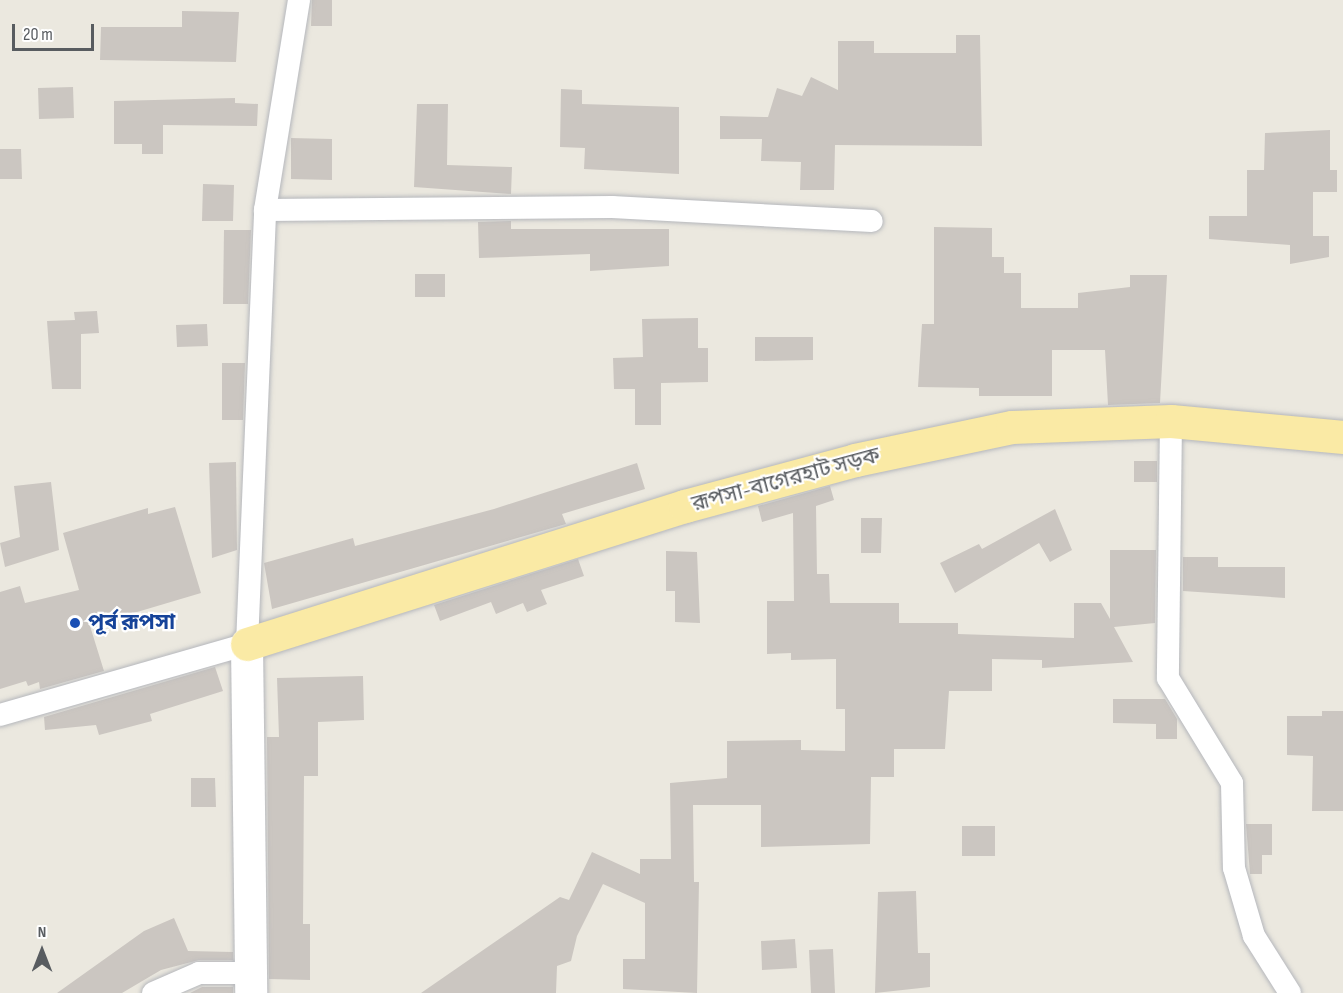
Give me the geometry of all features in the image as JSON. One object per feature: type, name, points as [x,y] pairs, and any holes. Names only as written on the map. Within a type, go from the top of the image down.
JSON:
[{"type":"main road","name":"রূপসা-বাগেরহাট সড়ক","points":[[247,644],[452,576],[855,460],[1012,427],[1171,421],[1343,437]]},
{"type":"main road","points":[[247,644],[252,983]]},
{"type":"street","points":[[0,715],[247,644],[265,210],[299,0]]},
{"type":"street","points":[[265,210],[612,207],[872,220]]},
{"type":"street","points":[[1171,421],[1168,678],[1232,783],[1234,868],[1254,936],[1290,993]]},
{"type":"street","points":[[153,993],[199,973],[252,983]]},
{"type":"building","points":[[312,0],[332,0],[332,26],[311,26]]},
{"type":"building","points":[[182,11],[239,12],[236,62],[100,60],[101,27],[182,27]]},
{"type":"building","points":[[956,35],[980,35],[982,146],[835,145],[834,190],[800,190],[801,162],[761,161],[762,139],[720,139],[720,116],[768,117],[777,88],[802,96],[811,77],[838,90],[838,41],[874,41],[874,53],[956,53]]},
{"type":"building","points":[[73,87],[74,118],[39,119],[38,88]]},
{"type":"building","points":[[561,89],[582,90],[582,104],[679,107],[679,174],[584,169],[585,148],[560,147]]},
{"type":"building","points":[[235,98],[235,103],[258,104],[257,126],[163,125],[163,154],[142,154],[142,144],[114,144],[114,101]]},
{"type":"building","points":[[417,104],[448,104],[447,165],[512,167],[511,194],[414,187]]},
{"type":"building","points":[[1330,130],[1330,170],[1337,170],[1337,192],[1313,192],[1313,236],[1329,236],[1329,257],[1290,264],[1290,245],[1209,239],[1209,216],[1247,216],[1247,170],[1264,170],[1265,133]]},
{"type":"building","points":[[291,138],[332,139],[332,180],[291,179]]},
{"type":"building","points":[[0,149],[21,149],[22,179],[0,179]]},
{"type":"building","points":[[203,184],[234,185],[233,221],[202,221]]},
{"type":"building","points":[[511,221],[511,229],[669,229],[669,266],[590,271],[590,254],[479,258],[478,222]]},
{"type":"building","points":[[934,227],[992,228],[992,257],[1004,257],[1004,273],[1021,273],[1021,308],[1078,308],[1078,293],[1130,287],[1130,275],[1167,275],[1160,403],[1108,405],[1105,350],[1052,350],[1052,396],[979,396],[979,388],[918,387],[922,324],[934,324]]},
{"type":"building","points":[[224,230],[251,230],[248,304],[223,304]]},
{"type":"building","points":[[415,274],[445,274],[445,297],[415,297]]},
{"type":"building","points":[[97,311],[99,333],[81,334],[81,389],[52,389],[47,321],[75,320],[74,312]]},
{"type":"building","points":[[698,318],[698,348],[708,348],[708,382],[661,383],[661,425],[635,425],[635,389],[614,389],[613,358],[643,357],[642,319]]},
{"type":"building","points":[[207,324],[208,346],[177,347],[176,325]]},
{"type":"building","points":[[755,337],[813,337],[813,360],[755,361]]},
{"type":"building","points":[[222,363],[245,363],[243,420],[222,420]]},
{"type":"building","points":[[1134,461],[1157,461],[1157,482],[1134,482]]},
{"type":"building","points":[[236,462],[237,550],[212,558],[209,463]]},
{"type":"building","points":[[637,463],[645,489],[562,514],[566,524],[272,609],[264,563],[353,538],[355,546],[494,509]]},
{"type":"building","points":[[51,482],[59,550],[5,567],[0,543],[20,537],[14,486]]},
{"type":"building","points":[[830,486],[834,500],[816,506],[817,574],[829,574],[830,603],[899,603],[899,623],[958,623],[958,634],[1074,638],[1074,603],[1101,603],[1110,619],[1110,550],[1156,550],[1155,623],[1114,627],[1133,662],[1042,668],[1042,660],[992,659],[992,691],[949,691],[945,749],[894,749],[894,777],[871,777],[870,844],[761,847],[761,805],[693,805],[694,882],[699,882],[697,993],[623,989],[623,959],[645,959],[645,903],[603,884],[577,936],[571,961],[557,966],[556,993],[421,993],[560,897],[569,900],[592,852],[640,874],[640,859],[671,859],[670,783],[727,778],[727,741],[801,740],[801,750],[845,751],[845,709],[836,709],[836,659],[791,660],[791,653],[767,654],[767,601],[794,601],[793,513],[762,522],[758,506]]},
{"type":"building","points":[[175,507],[201,593],[90,626],[104,671],[40,689],[39,682],[28,686],[26,681],[0,689],[0,592],[20,586],[25,603],[79,590],[63,533],[148,508],[148,514]]},
{"type":"building","points":[[1055,509],[1072,550],[1050,562],[1039,543],[955,593],[940,563],[979,544],[982,549]]},
{"type":"building","points":[[861,518],[882,518],[881,553],[861,553]]},
{"type":"building","points":[[666,551],[697,552],[700,623],[675,622],[675,591],[666,591]]},
{"type":"building","points":[[1183,557],[1218,557],[1218,567],[1285,567],[1285,598],[1183,591]]},
{"type":"building","points":[[578,559],[584,576],[541,590],[547,604],[527,612],[523,603],[496,614],[491,602],[440,621],[434,605]]},
{"type":"building","points":[[215,667],[223,691],[150,714],[152,721],[99,735],[96,725],[45,730],[44,717]]},
{"type":"building","points":[[363,676],[364,720],[318,722],[318,776],[304,776],[303,924],[310,924],[310,980],[269,979],[267,737],[279,737],[277,678]]},
{"type":"building","points":[[1113,699],[1165,699],[1177,719],[1177,739],[1156,739],[1156,724],[1113,723]]},
{"type":"building","points":[[1322,711],[1343,711],[1343,811],[1312,811],[1313,756],[1287,755],[1287,716],[1322,716]]},
{"type":"building","points":[[191,778],[215,778],[216,807],[191,807]]},
{"type":"building","points":[[1246,824],[1272,824],[1272,855],[1262,855],[1262,874],[1250,874]]},
{"type":"building","points":[[962,826],[995,826],[995,856],[962,856]]},
{"type":"building","points":[[916,891],[918,953],[930,953],[930,987],[875,993],[878,892]]},
{"type":"building","points":[[174,918],[188,951],[233,952],[233,960],[199,960],[161,970],[122,993],[57,993],[144,931]]},
{"type":"building","points":[[795,939],[797,968],[762,970],[761,941]]},
{"type":"building","points":[[833,949],[835,993],[811,993],[809,950]]},
{"type":"building","points":[[202,987],[233,987],[233,993],[190,993]]},
{"type":"place","name":"পূর্ব রূপসা","points":[[75,623]]}]
